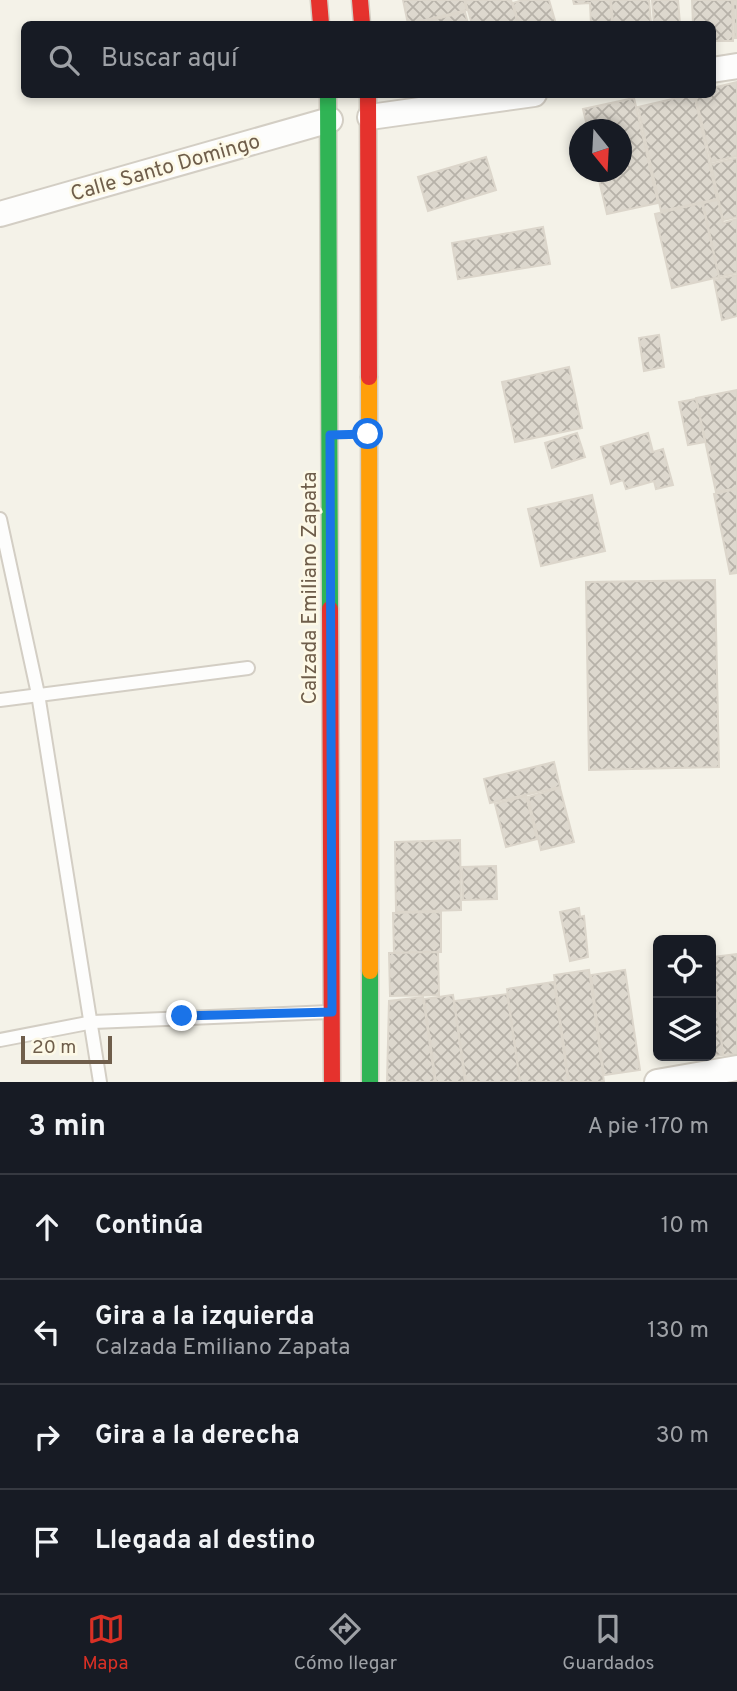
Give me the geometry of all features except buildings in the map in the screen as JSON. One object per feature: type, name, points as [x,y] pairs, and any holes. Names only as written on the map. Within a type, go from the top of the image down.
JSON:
[{"type":"main road","points":[[319,0],[321,21]]},
{"type":"main road","points":[[360,0],[362,21]]},
{"type":"main road","name":"Calzada Emiliano Zapata","points":[[328,98],[349,434],[370,1082]]},
{"type":"main road","name":"Calzada Emiliano Zapata","points":[[332,1082],[349,434],[369,106]]},
{"type":"street","points":[[716,69],[737,66]]},
{"type":"street","points":[[369,106],[479,98]]},
{"type":"street","name":"Calle Santo Domingo","points":[[0,214],[330,120]]},
{"type":"street","points":[[657,1082],[737,1068]]},
{"type":"lane","points":[[0,519],[38,694],[93,1023],[100,1082]]},
{"type":"lane","points":[[0,700],[248,668]]},
{"type":"lane","points":[[0,1040],[93,1023],[332,1012]]},
{"type":"traffic: fast","points":[[328,98],[330,609]]},
{"type":"traffic: fast","points":[[370,971],[370,1082]]},
{"type":"traffic: slow","points":[[369,377],[370,971]]},
{"type":"traffic: jam","points":[[319,0],[321,21]]},
{"type":"traffic: jam","points":[[360,0],[362,21]]},
{"type":"traffic: jam","points":[[368,98],[369,377]]},
{"type":"traffic: jam","points":[[330,609],[332,1082]]},
{"type":"route","points":[[182,1016],[332,1012],[330,435],[368,434]]}]
